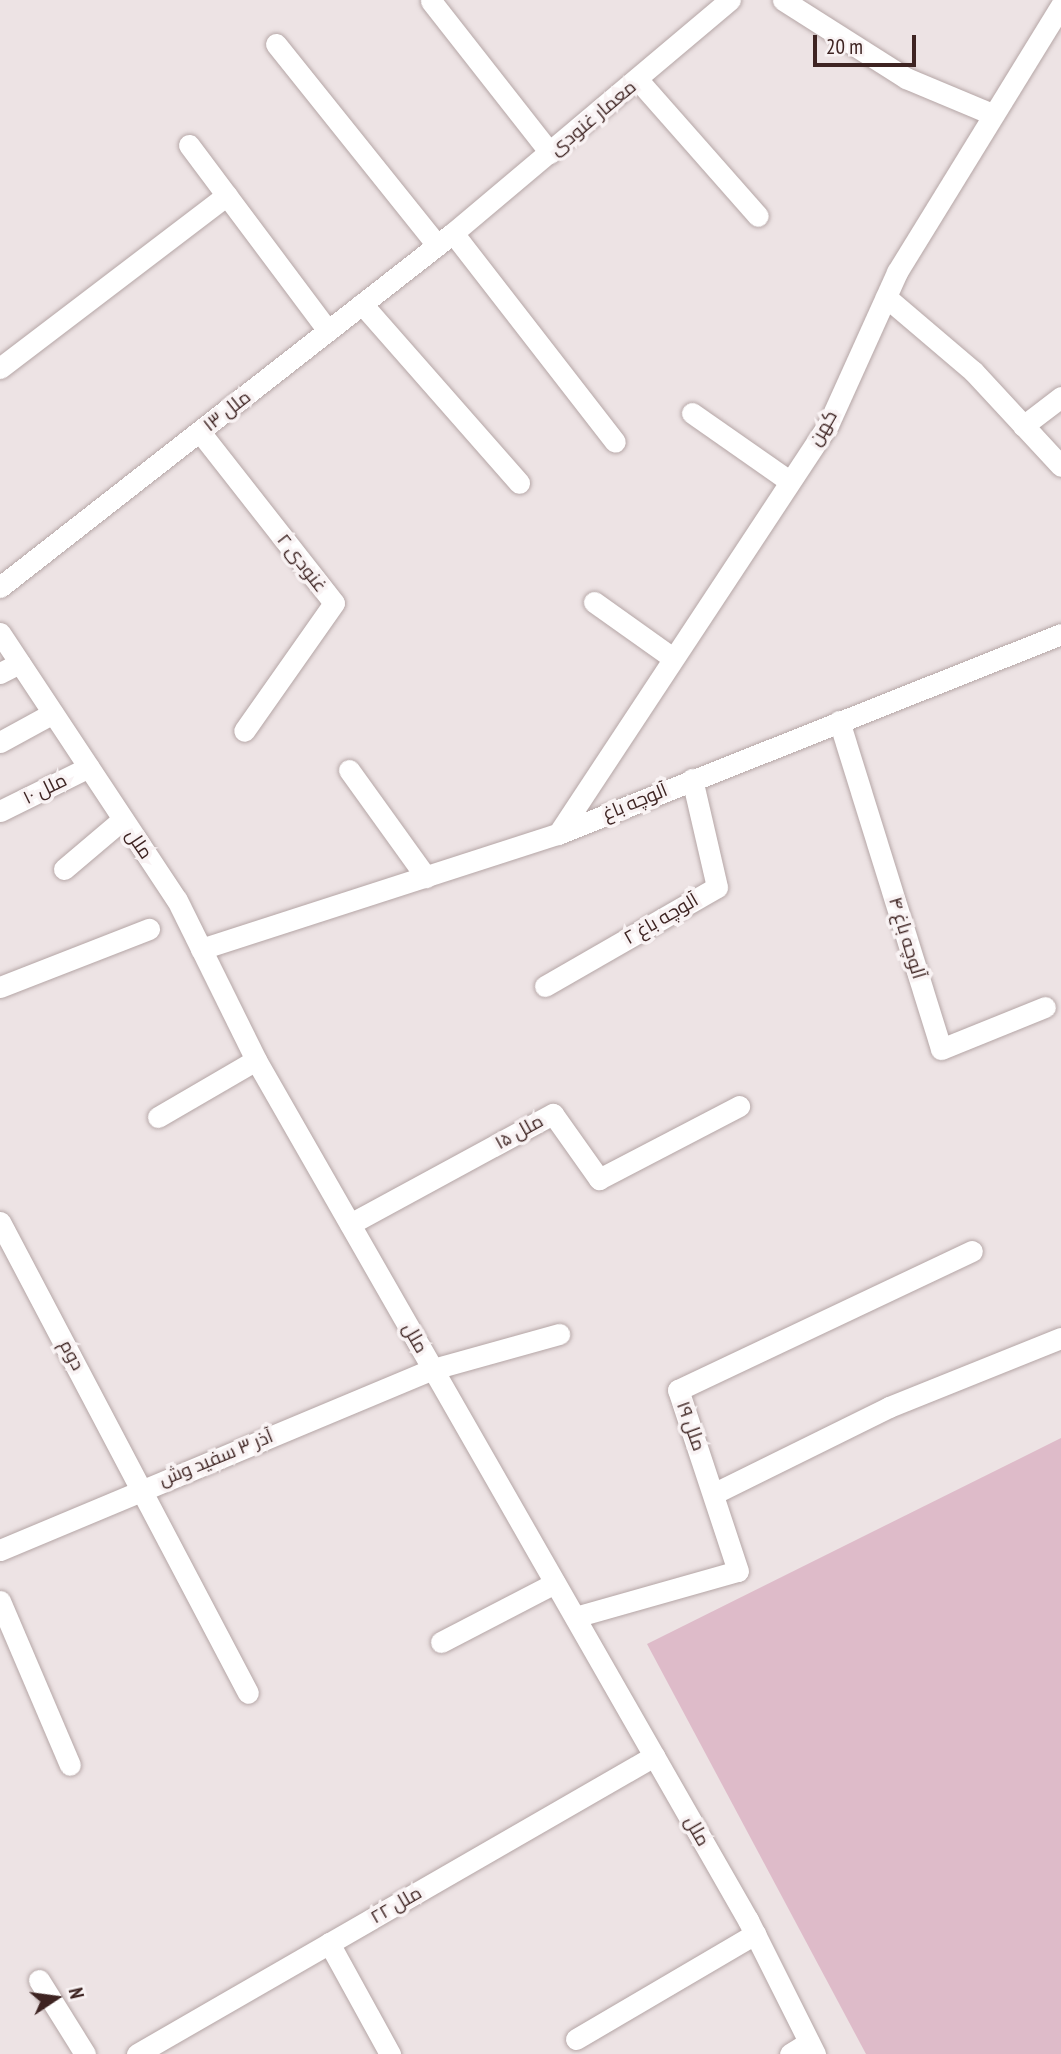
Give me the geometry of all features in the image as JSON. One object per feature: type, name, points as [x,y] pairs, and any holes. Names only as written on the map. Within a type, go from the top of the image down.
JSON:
[{"type":"street","name":"معمار غنودی","points":[[445,239],[638,80],[730,0]]},
{"type":"street","points":[[783,0],[906,78],[992,114]]},
{"type":"street","points":[[431,1],[550,153]]},
{"type":"street","name":"کهن","points":[[558,834],[670,656],[828,425],[886,297],[992,114],[1061,5]]},
{"type":"street","points":[[276,44],[522,324],[615,442]]},
{"type":"street","points":[[638,80],[758,216]]},
{"type":"street","points":[[189,145],[328,331]]},
{"type":"street","points":[[0,368],[227,195]]},
{"type":"street","name":"ملل ۱۳","points":[[0,587],[445,239]]},
{"type":"street","points":[[886,297],[973,371],[1061,466]]},
{"type":"street","points":[[362,304],[519,483]]},
{"type":"street","points":[[1024,426],[1061,397]]},
{"type":"street","points":[[692,413],[789,481]]},
{"type":"street","name":"۲ غنودی","points":[[200,432],[334,603],[244,731]]},
{"type":"street","points":[[594,602],[670,656]]},
{"type":"street","name":"ملل","points":[[0,633],[123,819],[201,949],[256,1060],[755,1934],[812,2048]]},
{"type":"street","name":"آلوچه باغ","points":[[201,949],[558,834],[1061,634]]},
{"type":"street","points":[[0,673],[20,663]]},
{"type":"street","points":[[0,742],[53,713]]},
{"type":"street","name":"۴ آلوچه باغ","points":[[839,721],[941,1049],[1045,1007]]},
{"type":"street","name":"۱۰ ملل","points":[[0,811],[89,767]]},
{"type":"street","points":[[349,770],[426,877]]},
{"type":"street","name":"۲ آلوچه باغ","points":[[545,986],[717,887],[692,779]]},
{"type":"street","points":[[64,869],[123,819]]},
{"type":"street","points":[[0,987],[149,929]]},
{"type":"street","points":[[158,1117],[256,1060]]},
{"type":"street","name":"ملل ۱۵","points":[[350,1224],[553,1114],[599,1179],[738,1107]]},
{"type":"street","name":"دوم","points":[[0,1222],[144,1488],[248,1693]]},
{"type":"street","name":"ملل ۱۹","points":[[575,1617],[738,1571],[715,1493],[678,1390],[972,1251]]},
{"type":"street","name":"آذر ۳ سفید وش","points":[[0,1550],[433,1369],[559,1334]]},
{"type":"street","points":[[715,1493],[889,1407],[1061,1338]]},
{"type":"street","points":[[441,1642],[555,1583]]},
{"type":"street","points":[[0,1601],[70,1765]]},
{"type":"street","name":"۲۲ ملل","points":[[138,2054],[654,1756]]},
{"type":"street","points":[[576,2039],[755,1934]]},
{"type":"street","points":[[329,1943],[390,2054]]},
{"type":"street","points":[[39,1980],[85,2054]]},
{"type":"street","points":[[790,2054],[812,2048]]},
{"type":"shaded area","points":[[1061,1438],[1061,2054],[866,2054],[647,1644]]}]
